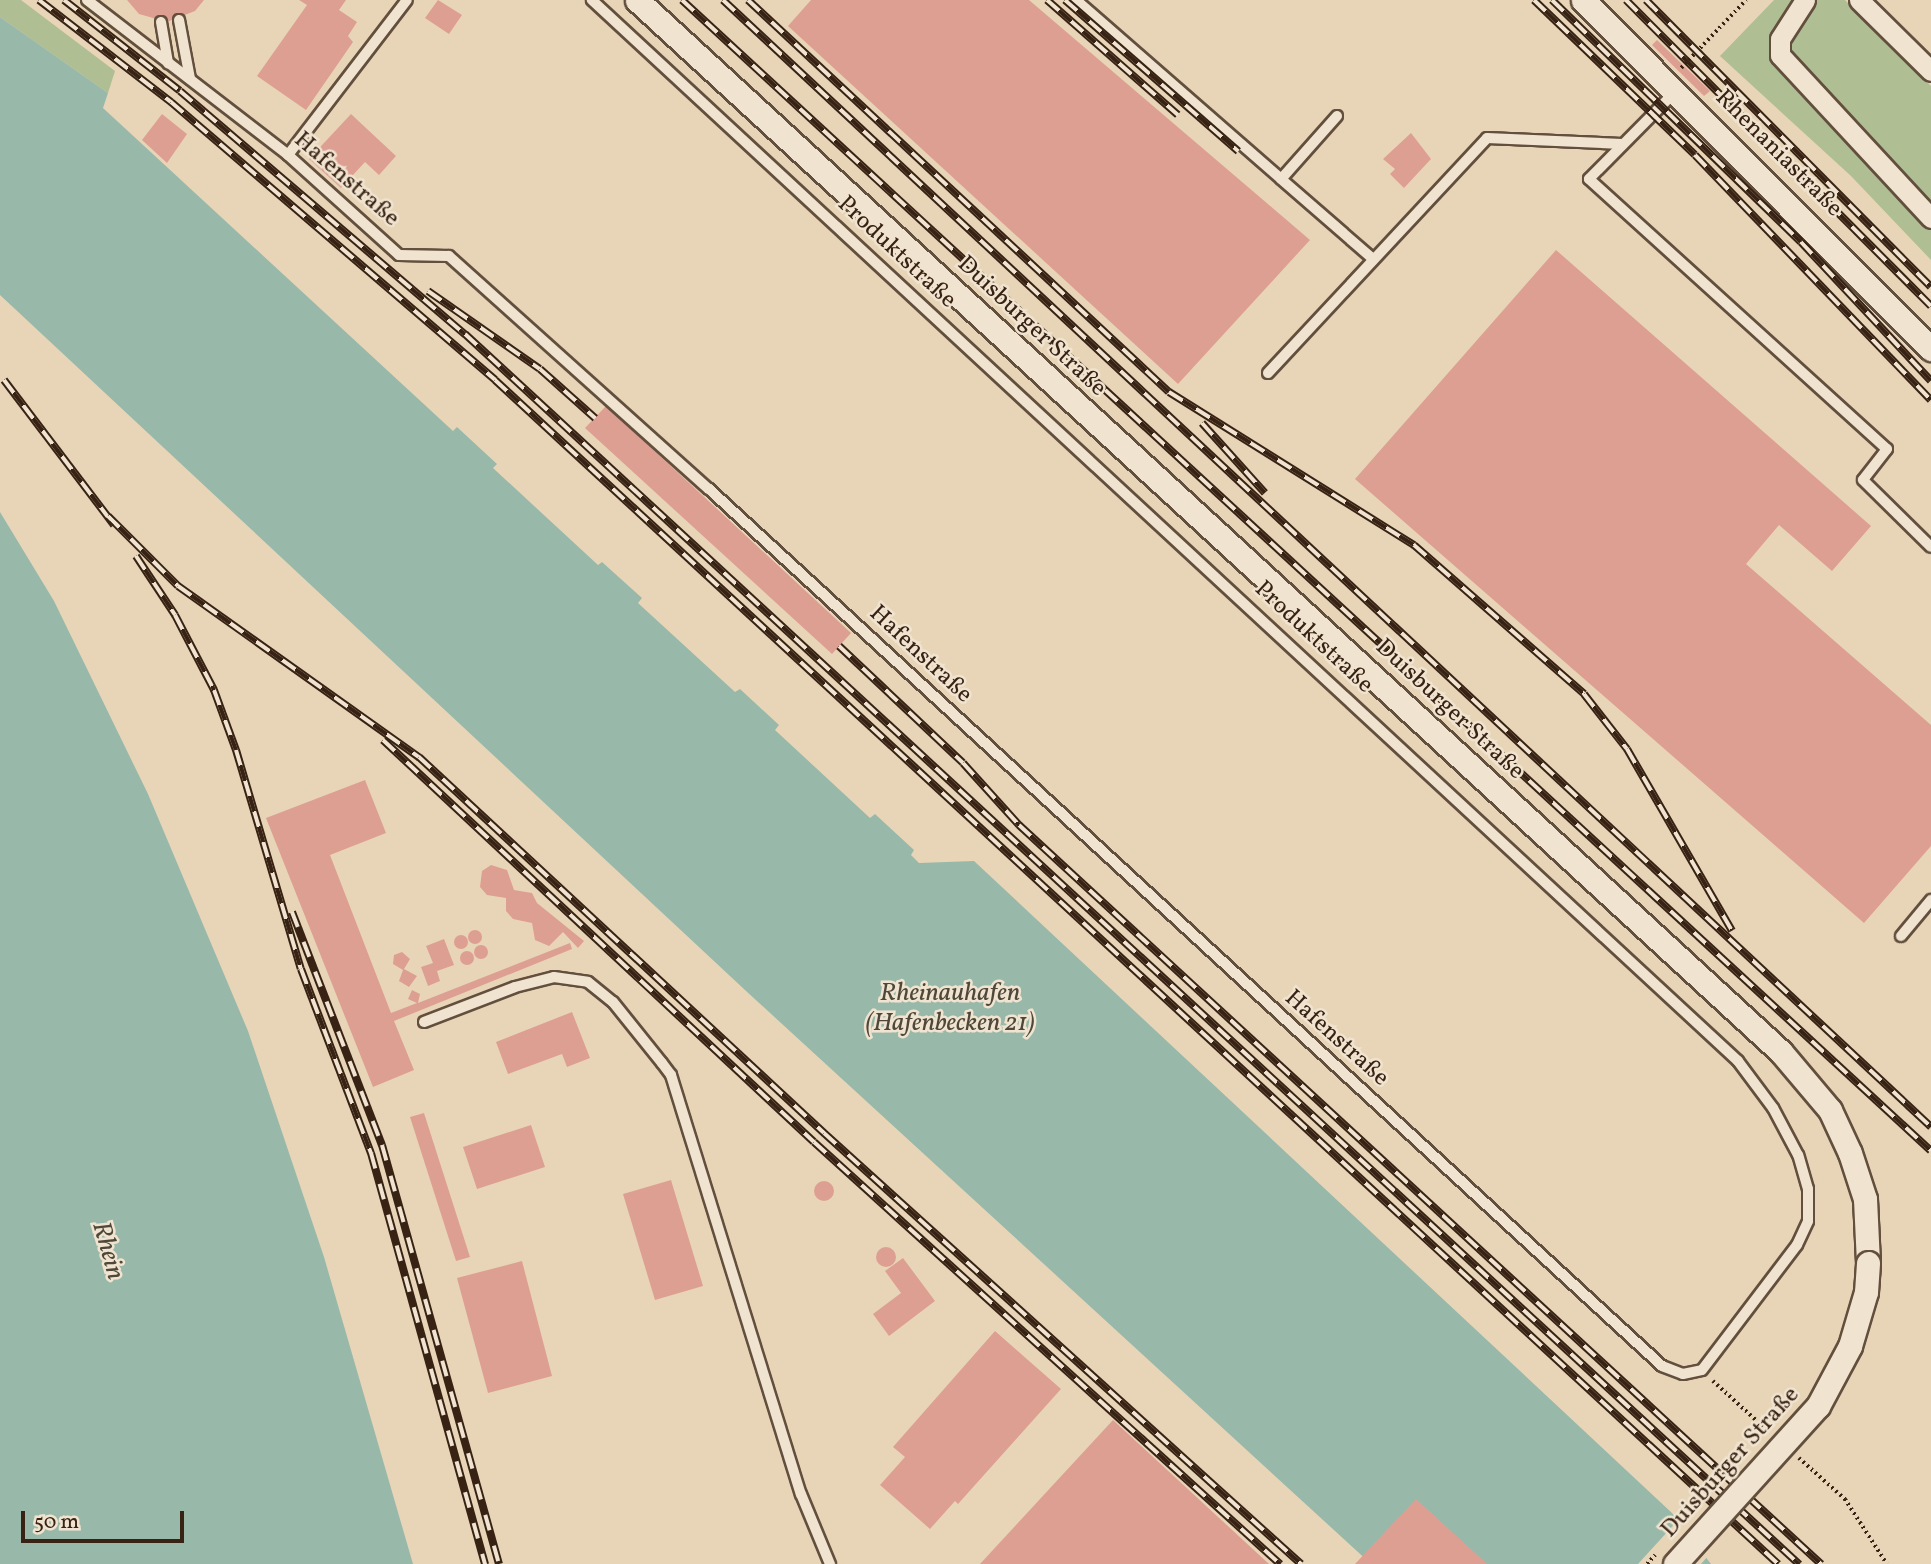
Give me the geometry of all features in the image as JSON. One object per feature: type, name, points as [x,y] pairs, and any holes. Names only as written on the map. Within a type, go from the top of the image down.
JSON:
[{"type":"street","name":"Duisburger Straße","points":[[637,0],[1781,1052],[1824,1101],[1850,1153],[1865,1199],[1868,1263],[1866,1292],[1850,1346],[1818,1406],[1675,1564]]},
{"type":"street","name":"Rhenaniastraße","points":[[1583,0],[1678,79],[1931,349]]},
{"type":"street","points":[[1804,0],[1780,39],[1780,55],[1931,218]]},
{"type":"street","points":[[1859,0],[1931,71]]},
{"type":"lane","name":"Hafenstraße","points":[[87,0],[288,155],[399,255],[449,256],[719,498],[1662,1366],[1683,1374],[1702,1370]]},
{"type":"lane","points":[[288,155],[407,0]]},
{"type":"lane","name":"Produktstraße","points":[[592,0],[1738,1060],[1773,1108],[1798,1155],[1808,1189],[1808,1221],[1797,1245],[1702,1370]]},
{"type":"lane","points":[[1076,0],[1373,259]]},
{"type":"lane","points":[[179,20],[190,79]]},
{"type":"lane","points":[[161,22],[168,63]]},
{"type":"lane","points":[[1678,79],[1589,179],[1887,449],[1863,480],[1931,547]]},
{"type":"lane","points":[[1282,179],[1336,116]]},
{"type":"lane","points":[[1268,373],[1487,138],[1622,144]]},
{"type":"lane","points":[[1901,936],[1931,900]]},
{"type":"lane","points":[[424,1022],[516,987],[554,977],[587,982],[613,1002],[671,1075],[801,1494],[830,1564]]},
{"type":"path","points":[[1678,79],[1746,0]]},
{"type":"path","points":[[1702,1370],[1775,1436]]},
{"type":"path","points":[[1762,1438],[1771,1428]]},
{"type":"path","points":[[1795,1454],[1845,1499],[1887,1564]]},
{"type":"shaded area","points":[[0,0],[21,0],[115,71],[108,93],[0,17]]},
{"type":"shaded area","points":[[1774,0],[1845,0],[1931,86],[1931,260],[1851,176],[1720,56]]},
{"type":"water","name":"Rheinauhafen (Hafenbecken 21)","points":[[0,17],[108,93],[103,108],[453,431],[457,427],[497,464],[493,468],[598,565],[602,562],[642,598],[638,603],[735,692],[740,689],[779,725],[775,730],[870,818],[875,814],[914,850],[911,855],[919,863],[974,861],[1672,1513],[1711,1564],[1371,1564],[745,990],[0,295]]},
{"type":"water","name":"Rhein","points":[[0,512],[54,601],[148,794],[248,1031],[324,1257],[413,1564],[0,1564]]},
{"type":"pier","points":[[1680,1518],[1708,1556],[1701,1564],[1638,1564]]},
{"type":"building","points":[[127,0],[204,0],[195,11],[167,22],[139,14]]},
{"type":"building","points":[[299,0],[346,0],[339,10],[357,22],[348,36],[353,42],[306,110],[257,76],[307,5]]},
{"type":"building","points":[[438,0],[462,15],[449,34],[425,18]]},
{"type":"building","points":[[811,0],[1029,0],[1310,240],[1178,384],[788,26]]},
{"type":"building","points":[[1657,40],[1710,91],[1704,96],[1652,45]]},
{"type":"building","points":[[162,114],[187,134],[167,163],[142,140]]},
{"type":"building","points":[[351,114],[396,156],[379,175],[365,162],[341,188],[309,159]]},
{"type":"building","points":[[1411,133],[1431,159],[1404,188],[1390,174],[1395,169],[1383,159]]},
{"type":"building","points":[[1556,250],[1871,526],[1832,571],[1779,525],[1746,564],[1931,725],[1931,846],[1864,923],[1355,479]]},
{"type":"building","points":[[606,406],[851,633],[832,654],[585,428]]},
{"type":"building","points":[[365,780],[386,833],[330,855],[391,1013],[417,1003],[408,999],[412,990],[420,994],[418,1003],[570,943],[572,949],[394,1021],[414,1070],[373,1087],[266,818]]},
{"type":"building","points":[[491,865],[507,870],[514,890],[532,893],[537,903],[584,941],[578,948],[563,932],[549,946],[535,940],[532,923],[513,919],[506,911],[506,898],[487,895],[480,887],[482,871]]},
{"type":"building","points":[[475,930],[480,932],[480,942],[475,944],[470,942],[468,937],[470,932]]},
{"type":"building","points":[[461,935],[466,937],[466,947],[461,949],[456,947],[454,942],[456,937]]},
{"type":"building","points":[[444,939],[454,965],[437,971],[440,981],[428,986],[421,967],[433,963],[426,946]]},
{"type":"building","points":[[481,945],[486,947],[486,957],[481,959],[476,957],[474,952],[476,947]]},
{"type":"building","points":[[467,951],[472,953],[472,963],[467,965],[462,963],[460,958],[462,953]]},
{"type":"building","points":[[402,952],[410,959],[404,969],[417,976],[409,987],[399,981],[403,970],[393,964],[394,955]]},
{"type":"building","points":[[572,1012],[590,1058],[567,1067],[562,1054],[508,1074],[496,1042]]},
{"type":"building","points":[[424,1113],[470,1257],[456,1261],[410,1117]]},
{"type":"building","points":[[531,1125],[545,1167],[477,1189],[463,1147]]},
{"type":"building","points":[[671,1180],[703,1286],[655,1300],[623,1194]]},
{"type":"building","points":[[820,1181],[828,1181],[834,1191],[828,1201],[820,1201],[814,1195],[814,1187]]},
{"type":"building","points":[[882,1247],[890,1247],[896,1257],[890,1267],[882,1267],[876,1261],[876,1253]]},
{"type":"building","points":[[903,1258],[935,1301],[889,1336],[873,1314],[901,1293],[885,1271]]},
{"type":"building","points":[[522,1261],[552,1376],[488,1393],[457,1278]]},
{"type":"building","points":[[995,1331],[1061,1389],[958,1504],[955,1501],[930,1529],[880,1485],[905,1457],[893,1447]]},
{"type":"building","points":[[1113,1420],[1269,1564],[980,1564]]},
{"type":"building","points":[[1416,1499],[1487,1564],[1355,1564]]},
{"type":"railway","points":[[39,0],[171,102],[495,380],[1778,1564]]},
{"type":"railway","points":[[64,0],[180,91],[465,334],[1799,1564]]},
{"type":"railway","points":[[682,0],[1931,1151]]},
{"type":"railway","points":[[723,0],[1931,1127]]},
{"type":"railway","points":[[748,0],[1169,392],[1414,545],[1584,694],[1627,749],[1732,931]]},
{"type":"railway","points":[[1047,0],[1178,115]]},
{"type":"railway","points":[[1065,0],[1238,151]]},
{"type":"railway","points":[[1534,0],[1695,155],[1931,400]]},
{"type":"railway","points":[[1552,0],[1801,242],[1931,381]]},
{"type":"railway","points":[[1626,0],[1931,306]]},
{"type":"railway","points":[[1646,0],[1931,287]]},
{"type":"railway","points":[[428,291],[540,369],[595,418]]},
{"type":"railway","points":[[4,380],[114,525]]},
{"type":"railway","points":[[1202,423],[1265,493]]},
{"type":"railway","points":[[108,516],[178,586],[419,757],[824,1133],[1301,1564]]},
{"type":"railway","points":[[136,556],[175,615],[214,690],[236,750],[301,969],[371,1153],[485,1564]]},
{"type":"railway","points":[[839,646],[963,763],[1019,825],[1821,1564]]},
{"type":"railway","points":[[383,740],[814,1142],[1280,1564]]},
{"type":"railway","points":[[292,912],[382,1145],[499,1564]]}]
